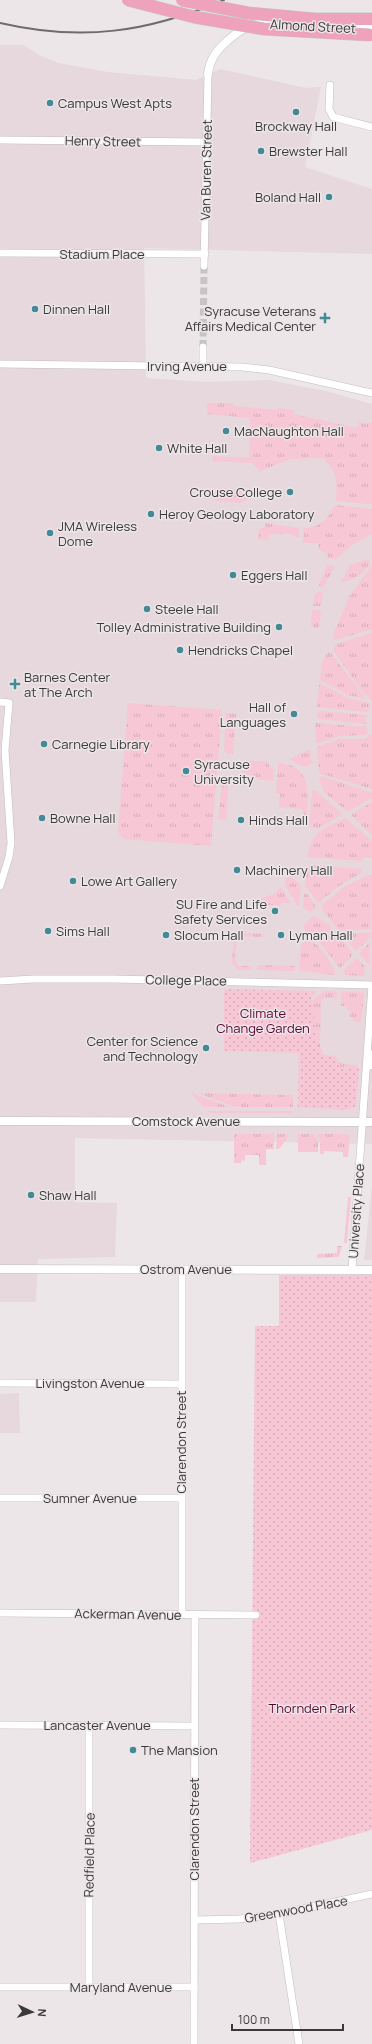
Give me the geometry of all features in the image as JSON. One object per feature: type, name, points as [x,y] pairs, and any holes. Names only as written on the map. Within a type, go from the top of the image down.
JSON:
[{"type":"highway","points":[[128,0],[194,18],[264,29],[371,33]]},
{"type":"highway","points":[[182,0],[248,13],[314,19],[372,19]]},
{"type":"street","name":"Almond Street","points":[[208,74],[210,62],[217,50],[240,31],[252,25],[275,23],[371,33]]},
{"type":"street","name":"Van Buren Street","points":[[204,266],[208,74]]},
{"type":"street","points":[[330,85],[329,109],[333,117],[372,127]]},
{"type":"street","name":"Henry Street","points":[[0,140],[206,142]]},
{"type":"street","name":"Stadium Place","points":[[0,253],[205,254]]},
{"type":"street","points":[[203,347],[203,366]]},
{"type":"street","name":"Irving Avenue","points":[[0,364],[203,366],[268,370],[372,393]]},
{"type":"street","points":[[0,702],[9,703],[6,750],[11,843],[9,857],[0,886]]},
{"type":"street","name":"College Place","points":[[0,981],[81,979],[372,984]]},
{"type":"street","name":"University Place","points":[[352,1270],[372,984]]},
{"type":"street","points":[[370,1008],[372,1033]]},
{"type":"street","points":[[364,1092],[372,1054]]},
{"type":"street","name":"Comstock Avenue","points":[[0,1121],[372,1122]]},
{"type":"street","name":"Ostrom Avenue","points":[[0,1269],[372,1270]]},
{"type":"street","name":"Clarendon Street","points":[[182,1269],[180,1384],[182,1615]]},
{"type":"street","name":"Livingston Avenue","points":[[0,1383],[180,1384]]},
{"type":"street","name":"Sumner Avenue","points":[[0,1498],[181,1498]]},
{"type":"street","name":"Ackerman Avenue","points":[[0,1613],[256,1615]]},
{"type":"street","name":"Clarendon Street","points":[[194,2044],[195,1615]]},
{"type":"street","name":"Lancaster Avenue","points":[[0,1725],[194,1726]]},
{"type":"street","name":"Redfield Place","points":[[89,1725],[89,1986]]},
{"type":"street","name":"Greenwood Place","points":[[195,1920],[239,1919],[279,1914],[372,1894]]},
{"type":"street","points":[[279,1914],[299,2044]]},
{"type":"street","name":"Maryland Avenue","points":[[0,1987],[194,1987]]},
{"type":"shaded area","name":"Syracuse University","points":[[0,45],[23,45],[39,55],[58,63],[108,72],[196,80],[220,69],[306,88],[321,87],[305,167],[372,189],[372,254],[144,248],[146,378],[205,382],[269,380],[330,392],[372,404],[372,1144],[75,1138],[75,1202],[117,1203],[115,1257],[38,1259],[36,1302],[0,1302]]},
{"type":"shaded area","points":[[372,1185],[372,1260],[364,1260]]},
{"type":"shaded area","points":[[19,1393],[20,1433],[0,1433],[0,1394]]},
{"type":"green space","points":[[234,403],[234,406],[294,410],[293,414],[357,428],[359,422],[367,424],[372,422],[372,504],[336,501],[336,478],[332,469],[323,458],[290,459],[260,471],[252,463],[212,461],[213,456],[249,458],[250,418],[207,414],[207,404]]},
{"type":"green space","points":[[219,488],[244,490],[248,494],[247,499],[241,503],[214,500],[212,495],[214,490]]},
{"type":"green space","points":[[334,505],[372,509],[372,534],[352,545],[336,559],[328,559],[327,554],[318,549],[319,543],[303,543],[304,528],[314,527],[323,522],[329,515]]},
{"type":"green space","points":[[265,523],[299,528],[299,538],[287,533],[269,535],[268,540],[258,539],[259,529],[265,527]]},
{"type":"green space","points":[[370,559],[369,564],[363,572],[355,578],[341,583],[350,565]]},
{"type":"green space","points":[[327,565],[334,566],[334,568],[323,588],[319,585]]},
{"type":"green space","points":[[372,565],[372,629],[335,640],[333,635],[349,597]]},
{"type":"green space","points":[[323,591],[321,606],[313,606],[314,595]]},
{"type":"green space","points":[[314,610],[320,610],[321,614],[319,627],[315,629],[311,626],[312,612]]},
{"type":"green space","points":[[372,633],[372,701],[361,690],[333,650],[336,644]]},
{"type":"green space","points":[[328,652],[331,653],[366,699],[348,695],[320,680],[322,662]]},
{"type":"green space","points":[[321,684],[350,699],[369,703],[370,709],[367,712],[317,707],[319,686]]},
{"type":"green space","points":[[128,703],[222,710],[211,846],[124,839],[118,832]]},
{"type":"green space","points":[[320,711],[368,715],[365,718],[367,724],[319,719],[316,716]]},
{"type":"green space","points":[[226,713],[236,714],[233,754],[227,754],[224,750]]},
{"type":"green space","points":[[315,723],[367,727],[368,733],[365,735],[340,736],[318,743],[316,742]]},
{"type":"green space","points":[[372,734],[372,789],[319,773],[317,747],[339,739],[364,739]]},
{"type":"green space","points":[[310,750],[312,763],[309,765],[300,766],[289,759]]},
{"type":"green space","points":[[245,760],[268,762],[270,767],[274,769],[273,781],[258,779],[255,776],[243,775],[243,762]]},
{"type":"green space","points":[[278,764],[291,765],[299,770],[304,777],[308,794],[306,822],[303,822],[303,809],[279,807],[280,794],[276,793]]},
{"type":"green space","points":[[223,776],[229,776],[226,820],[218,819]]},
{"type":"green space","points":[[321,776],[372,793],[372,798],[347,812],[324,792],[319,778]]},
{"type":"green space","points":[[312,790],[315,790],[342,814],[318,829],[309,826]]},
{"type":"green space","points":[[372,802],[372,835],[351,815]]},
{"type":"green space","points":[[345,818],[372,841],[372,858],[363,857],[362,861],[308,857],[309,848],[315,836],[325,828]]},
{"type":"green space","points":[[308,865],[362,869],[361,873],[339,886],[318,903],[305,885]]},
{"type":"green space","points":[[368,875],[372,875],[371,929],[339,931],[322,909],[322,905],[344,887]]},
{"type":"green space","points":[[291,876],[301,886],[299,906],[285,885],[285,879]]},
{"type":"green space","points":[[281,887],[291,903],[282,903],[282,905],[260,905],[262,898],[274,894]]},
{"type":"green space","points":[[304,894],[307,894],[315,905],[314,910],[308,911],[303,908]]},
{"type":"green space","points":[[313,916],[330,925],[333,932],[312,934],[306,932],[303,926]]},
{"type":"green space","points":[[234,932],[263,934],[263,937],[237,936],[235,960],[238,966],[251,966],[251,970],[238,970],[232,962]]},
{"type":"green space","points":[[353,933],[371,933],[371,937],[356,951],[343,936]]},
{"type":"green space","points":[[338,935],[352,952],[352,956],[340,968],[316,938]]},
{"type":"green space","points":[[308,939],[316,944],[325,954],[335,975],[299,971],[301,944]]},
{"type":"green space","points":[[370,942],[369,965],[359,954]]},
{"type":"green space","points":[[357,958],[365,967],[364,976],[346,975],[343,971]]},
{"type":"green space","points":[[257,965],[295,966],[295,971],[257,970]]},
{"type":"green space","name":"Climate Change Garden","points":[[224,989],[317,991],[311,996],[317,1043],[324,1055],[335,1056],[341,1067],[359,1067],[356,1106],[347,1110],[298,1107],[299,1053],[224,1051]]},
{"type":"green space","points":[[324,991],[337,991],[337,998],[324,998],[321,1000],[320,1046],[323,1056],[334,1057],[342,1064],[357,1065],[354,1101],[352,1102],[348,1100],[299,1040],[299,1012]]},
{"type":"green space","points":[[341,991],[361,992],[364,994],[361,1022],[353,1021],[353,1017],[350,1017],[351,1011],[347,1010],[346,1006],[341,1006]]},
{"type":"green space","points":[[191,1093],[230,1107],[204,1107]]},
{"type":"green space","points":[[198,1093],[293,1095],[293,1107],[235,1107]]},
{"type":"green space","points":[[208,1111],[293,1111],[293,1113],[210,1113]]},
{"type":"green space","points":[[235,1134],[274,1134],[274,1149],[266,1149],[266,1165],[259,1165],[259,1155],[245,1155],[245,1161],[242,1160],[241,1163],[234,1163]]},
{"type":"green space","points":[[277,1134],[287,1134],[287,1139],[279,1149],[276,1149]]},
{"type":"green space","points":[[298,1134],[314,1134],[318,1139],[318,1152],[298,1152]]},
{"type":"green space","points":[[317,1134],[348,1134],[350,1137],[348,1157],[343,1157],[343,1152],[324,1151],[324,1154],[320,1154],[320,1137],[317,1137]]},
{"type":"green space","points":[[348,1197],[351,1197],[347,1243],[344,1243]]},
{"type":"green space","points":[[337,1246],[342,1246],[339,1257],[317,1258],[317,1254],[337,1253]]},
{"type":"green space","name":"Thornden Park","points":[[279,1275],[372,1275],[372,1830],[250,1863],[255,1326],[279,1326]]},
{"type":"tunnel","points":[[203,347],[204,266]]},
{"type":"railway","points":[[0,23],[30,29],[59,32],[87,33],[114,31],[168,20],[224,0]]},
{"type":"place","name":"Campus West Apts","points":[[50,103]]},
{"type":"place","name":"Brockway Hall","points":[[296,112]]},
{"type":"place","name":"Brewster Hall","points":[[261,151]]},
{"type":"place","name":"Boland Hall","points":[[329,197]]},
{"type":"place","name":"Dinnen Hall","points":[[35,309]]},
{"type":"place","name":"Syracuse Veterans Affairs Medical Center","points":[[325,318]]},
{"type":"place","name":"MacNaughton Hall","points":[[226,431]]},
{"type":"place","name":"White Hall","points":[[159,448]]},
{"type":"place","name":"Crouse College","points":[[290,492]]},
{"type":"place","name":"Heroy Geology Laboratory","points":[[151,514]]},
{"type":"place","name":"JMA Wireless Dome","points":[[50,533]]},
{"type":"place","name":"Eggers Hall","points":[[233,575]]},
{"type":"place","name":"Steele Hall","points":[[147,609]]},
{"type":"place","name":"Tolley Administrative Building","points":[[279,627]]},
{"type":"place","name":"Hendricks Chapel","points":[[180,650]]},
{"type":"place","name":"Barnes Center at The Arch","points":[[15,684]]},
{"type":"place","name":"Hall of Languages","points":[[294,714]]},
{"type":"place","name":"Carnegie Library","points":[[44,744]]},
{"type":"place","name":"Syracuse University","points":[[186,771]]},
{"type":"place","name":"Bowne Hall","points":[[42,818]]},
{"type":"place","name":"Hinds Hall","points":[[241,820]]},
{"type":"place","name":"Machinery Hall","points":[[237,870]]},
{"type":"place","name":"Lowe Art Gallery","points":[[73,881]]},
{"type":"place","name":"SU Fire and Life Safety Services","points":[[275,911]]},
{"type":"place","name":"Sims Hall","points":[[48,931]]},
{"type":"place","name":"Slocum Hall","points":[[166,935]]},
{"type":"place","name":"Lyman Hall","points":[[281,935]]},
{"type":"place","name":"Center for Science and Technology","points":[[206,1048]]},
{"type":"place","name":"Shaw Hall","points":[[31,1195]]},
{"type":"place","name":"The Mansion","points":[[133,1750]]}]
